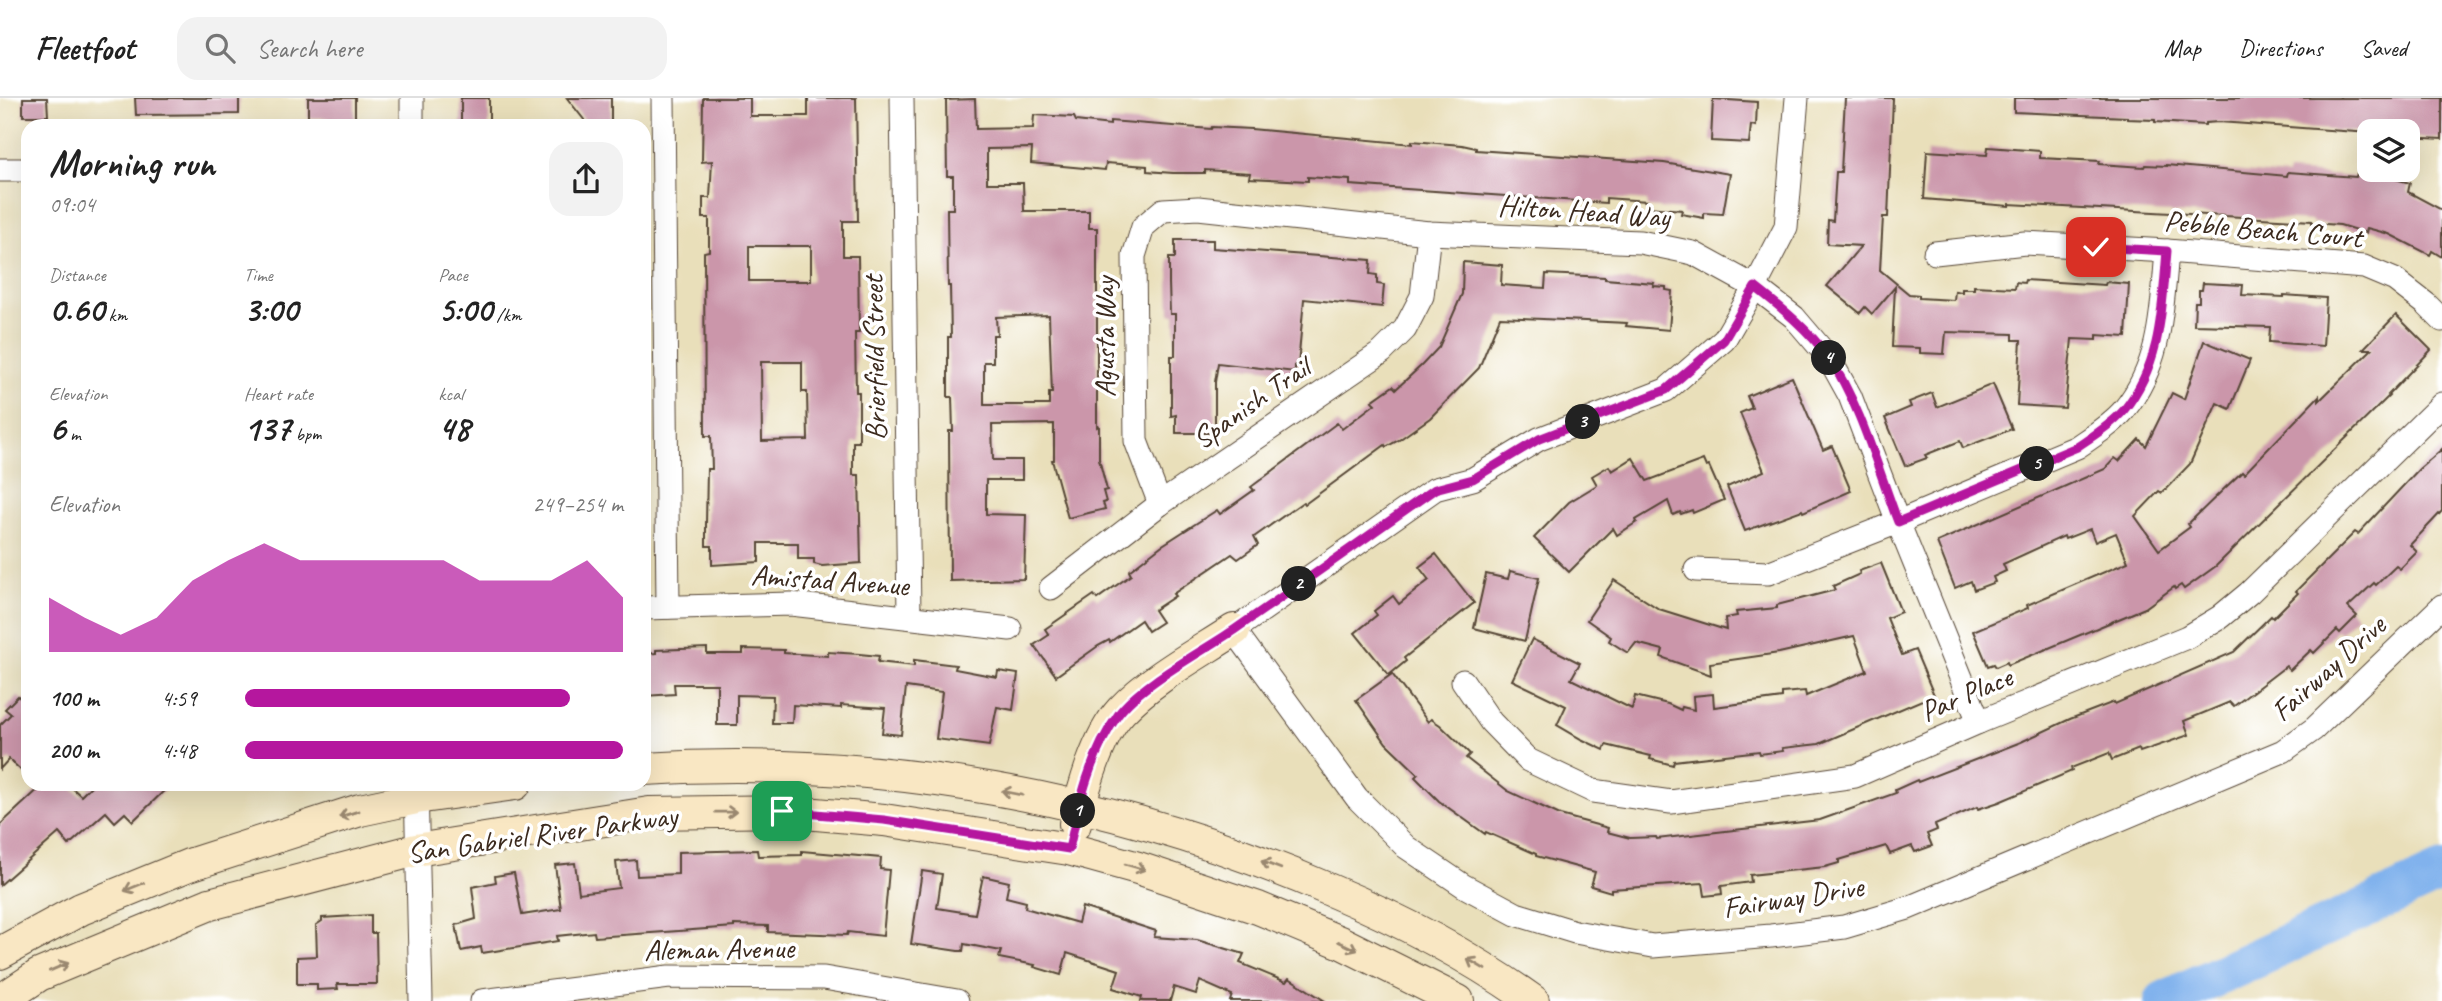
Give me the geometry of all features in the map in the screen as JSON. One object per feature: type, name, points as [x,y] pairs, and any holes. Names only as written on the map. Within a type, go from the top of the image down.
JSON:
[{"type":"main road","points":[[1069,849],[1079,805],[1104,736],[1119,712],[1146,689],[1234,630]]},
{"type":"main road","name":"San Gabriel River Parkway","points":[[651,769],[793,767],[879,773],[1079,805],[1213,843],[1313,882],[1373,908],[1449,947],[1533,1001]]},
{"type":"main road","name":"San Gabriel River Parkway","points":[[0,953],[81,909],[189,864],[416,791]]},
{"type":"main road","name":"San Gabriel River Parkway","points":[[0,1001],[39,975],[210,904],[416,850],[649,813],[782,811],[884,820],[1069,849],[1138,868],[1258,908],[1342,943],[1458,1001]]},
{"type":"street","points":[[412,98],[412,119]]},
{"type":"street","points":[[663,98],[668,607]]},
{"type":"street","name":"Brierfield Street","points":[[902,98],[909,616]]},
{"type":"street","points":[[1234,630],[1435,489],[1473,479],[1539,439],[1666,390],[1724,340],[1786,227],[1797,98]]},
{"type":"street","points":[[0,170],[21,170]]},
{"type":"street","name":"Hilton Head Way","points":[[1198,208],[1429,233],[1640,242],[1693,253],[1755,287],[1794,317],[1829,358],[1850,396],[1979,722]]},
{"type":"street","name":"Agusta Way","points":[[1160,504],[1136,441],[1135,256],[1143,227],[1163,210],[1198,208]]},
{"type":"street","name":"Spanish Trail","points":[[1051,588],[1160,504],[1382,352],[1405,329],[1422,296],[1429,233]]},
{"type":"street","name":"Pebble Beach Court","points":[[1936,253],[2025,243],[2364,267],[2395,281],[2442,320]]},
{"type":"street","points":[[1696,570],[1768,573],[2077,447],[2123,411],[2140,386],[2159,338],[2167,251]]},
{"type":"street","name":"Par Place","points":[[1463,681],[1491,722],[1528,760],[1592,791],[1671,802],[1855,776],[2187,637],[2220,617],[2249,593],[2442,404]]},
{"type":"street","name":"Amistad Avenue","points":[[651,608],[791,604],[1010,629]]},
{"type":"street","name":"Fairway Drive","points":[[1234,630],[1357,798],[1406,847],[1464,886],[1516,914],[1574,932],[1653,946],[1844,926],[1908,908],[2250,767],[2283,751],[2314,729],[2442,606]]},
{"type":"street","points":[[416,791],[421,1001]]},
{"type":"street","name":"Aleman Avenue","points":[[482,1001],[669,977],[824,978],[925,998],[957,1001]]},
{"type":"building","points":[[23,98],[47,98],[48,116],[23,116]]},
{"type":"building","points":[[135,98],[239,98],[239,114],[136,115]]},
{"type":"building","points":[[308,98],[355,98],[355,119],[308,118]]},
{"type":"building","points":[[461,98],[489,98],[489,119],[461,119]]},
{"type":"building","points":[[567,98],[611,98],[611,119],[584,119]]},
{"type":"building","points":[[703,98],[750,98],[750,116],[808,116],[808,98],[856,98],[858,221],[843,221],[843,256],[858,256],[859,333],[855,333],[859,442],[853,442],[853,475],[859,475],[861,563],[822,566],[814,564],[814,559],[798,559],[798,543],[759,543],[759,562],[712,565],[712,546],[706,546],[707,469],[712,469],[711,436],[705,436],[704,252],[709,251],[709,218],[703,218],[703,198],[710,198],[712,161],[702,162]],"holes":[[[749,246],[811,246],[811,281],[749,281]],[[761,362],[802,362],[802,392],[807,392],[808,440],[762,441]]]},
{"type":"building","points":[[1845,98],[1893,98],[1888,217],[1883,217],[1880,270],[1909,294],[1919,295],[1919,298],[1954,300],[1955,291],[1962,292],[1962,289],[1974,289],[1974,286],[2015,288],[2016,282],[2024,283],[2025,280],[2129,284],[2126,337],[2097,335],[2097,340],[2072,339],[2065,408],[2017,405],[2021,340],[2013,340],[2013,334],[1946,332],[1944,354],[1920,353],[1920,348],[1892,347],[1895,287],[1872,314],[1865,307],[1860,313],[1827,286],[1861,246],[1827,244],[1828,220],[1833,221],[1836,172],[1841,172]]},
{"type":"building","points":[[2014,98],[2442,98],[2442,139],[2420,138],[2420,119],[2357,119],[2357,132],[2014,112]]},
{"type":"building","points":[[975,99],[976,129],[1033,128],[1034,115],[1074,117],[1076,121],[1110,125],[1110,121],[1211,129],[1251,129],[1412,144],[1412,141],[1462,145],[1476,150],[1664,163],[1730,174],[1723,214],[1704,213],[1704,218],[1681,214],[1682,210],[1647,207],[1647,201],[1606,198],[1606,203],[1350,185],[1350,180],[1308,177],[1308,181],[1249,178],[1250,173],[1205,170],[1205,173],[1173,173],[1147,171],[1147,166],[1106,163],[1105,170],[1031,163],[1032,148],[987,149],[987,183],[1023,183],[1024,211],[1089,211],[1089,228],[1097,228],[1097,427],[1099,426],[1099,459],[1107,490],[1103,491],[1106,502],[1103,503],[1105,509],[1068,518],[1052,460],[1054,424],[992,425],[993,460],[1022,460],[1022,480],[986,480],[986,514],[1026,515],[1024,579],[950,581],[949,431],[953,431],[952,397],[948,397],[948,337],[951,337],[947,209],[953,209],[953,176],[947,176],[946,100]],"holes":[[[1049,315],[1052,393],[1049,393],[1049,405],[984,405],[984,362],[993,362],[993,335],[997,335],[996,317]]]},
{"type":"building","points":[[1713,99],[1757,102],[1756,126],[1751,125],[1749,143],[1711,141]]},
{"type":"building","points":[[1988,147],[2040,151],[2040,158],[2100,161],[2099,164],[2144,167],[2167,165],[2287,176],[2288,172],[2356,177],[2357,173],[2357,182],[2406,182],[2410,183],[2408,192],[2442,210],[2442,257],[2432,251],[2430,255],[2389,234],[2367,228],[2366,233],[2340,225],[2312,221],[2009,206],[1924,199],[1927,151],[1987,155]]},
{"type":"building","points":[[1175,240],[1213,240],[1213,248],[1371,260],[1370,274],[1377,275],[1377,284],[1384,285],[1382,307],[1304,299],[1298,365],[1295,365],[1295,372],[1218,363],[1215,382],[1215,433],[1176,433],[1176,415],[1171,416],[1171,356],[1175,356],[1175,314],[1170,314],[1169,283],[1169,258],[1175,258]]},
{"type":"building","points":[[1463,262],[1502,265],[1501,285],[1545,288],[1546,274],[1654,283],[1653,286],[1666,287],[1666,290],[1672,291],[1669,330],[1626,326],[1627,323],[1500,317],[1479,368],[1430,418],[1399,440],[1386,447],[1385,445],[1305,504],[1303,502],[1254,537],[1258,545],[1238,559],[1232,554],[1173,594],[1175,596],[1154,610],[1162,622],[1148,631],[1141,620],[1056,676],[1034,645],[1049,635],[1045,629],[1094,595],[1097,599],[1131,575],[1129,571],[1161,546],[1217,510],[1220,514],[1254,490],[1251,487],[1337,423],[1342,429],[1375,404],[1372,401],[1393,386],[1396,389],[1422,365],[1439,347],[1462,294]]},
{"type":"building","points":[[2203,283],[2243,285],[2242,295],[2326,298],[2323,346],[2269,342],[2270,327],[2194,325],[2195,302],[2199,302],[2199,290],[2202,290]]},
{"type":"building","points":[[2396,315],[2431,350],[2389,396],[2216,566],[2184,589],[2181,585],[2175,589],[2174,587],[2145,608],[2008,665],[2007,662],[1996,667],[1994,664],[1988,666],[1973,631],[2128,562],[2116,533],[2095,542],[2090,529],[2065,539],[2064,536],[2003,564],[2006,571],[1993,577],[1995,582],[1974,590],[1971,581],[1955,588],[1937,542],[2105,469],[2115,458],[2119,461],[2139,439],[2146,446],[2172,393],[2184,399],[2204,341],[2250,360],[2230,409],[2217,403],[2190,464],[2135,516],[2159,550],[2190,527],[2188,524],[2242,472],[2244,474],[2319,396],[2319,401],[2372,349],[2363,349]]},
{"type":"building","points":[[1792,377],[1823,450],[1832,446],[1851,491],[1803,512],[1802,510],[1745,531],[1727,487],[1764,471],[1740,413],[1752,408],[1747,396]]},
{"type":"building","points":[[1993,384],[2012,429],[1963,448],[1960,441],[1905,466],[1885,418],[1911,407],[1909,402],[1932,393],[1937,407]]},
{"type":"building","points":[[2442,449],[2442,511],[2410,545],[2417,552],[2400,569],[2396,566],[2348,607],[2357,616],[2340,633],[2337,630],[2314,653],[2311,650],[2290,670],[2286,666],[2234,706],[2230,702],[2184,721],[2189,735],[2140,752],[2139,749],[2112,760],[2109,753],[1999,802],[1978,809],[1977,807],[1935,825],[1937,830],[1927,834],[1932,846],[1915,852],[1912,846],[1890,854],[1886,846],[1825,867],[1750,875],[1751,882],[1721,886],[1722,894],[1705,896],[1703,883],[1611,889],[1611,892],[1591,886],[1595,872],[1536,856],[1486,832],[1485,834],[1439,801],[1415,777],[1418,774],[1386,743],[1356,700],[1392,674],[1428,722],[1431,719],[1440,725],[1470,754],[1466,758],[1508,791],[1560,815],[1608,828],[1607,832],[1630,838],[1657,839],[1820,820],[1896,793],[1895,790],[1917,780],[1918,782],[2021,742],[2070,719],[2114,702],[2115,704],[2234,652],[2271,616],[2273,618],[2355,532],[2358,534],[2419,469]]},
{"type":"building","points":[[1633,458],[1647,481],[1703,460],[1706,467],[1709,466],[1724,500],[1693,513],[1692,510],[1673,515],[1668,501],[1617,535],[1613,528],[1569,572],[1534,538],[1569,502],[1597,485],[1592,476],[1609,466],[1612,471]]},
{"type":"building","points":[[1436,554],[1474,603],[1404,658],[1406,661],[1389,675],[1355,633],[1377,615],[1374,611],[1393,596],[1399,604],[1429,580],[1419,567]]},
{"type":"building","points":[[1881,563],[1901,612],[1887,618],[1902,655],[1915,650],[1934,695],[1819,744],[1782,748],[1783,751],[1760,754],[1759,751],[1674,761],[1673,765],[1650,759],[1651,756],[1606,745],[1604,750],[1581,739],[1557,725],[1566,706],[1512,680],[1532,639],[1580,663],[1571,679],[1632,709],[1635,696],[1681,710],[1682,707],[1694,710],[1693,696],[1713,694],[1714,707],[1782,698],[1782,693],[1805,691],[1806,696],[1867,671],[1854,636],[1779,653],[1710,663],[1711,675],[1661,657],[1663,650],[1636,643],[1628,653],[1609,641],[1611,637],[1587,620],[1614,580],[1659,609],[1726,630],[1725,618],[1737,616],[1736,612],[1777,608],[1777,605],[1835,590],[1833,586],[1860,574],[1859,571]]},
{"type":"building","points":[[1510,571],[1539,578],[1525,641],[1474,628],[1486,574],[1508,579]]},
{"type":"building","points":[[707,648],[707,654],[743,654],[743,649],[784,650],[784,653],[828,656],[828,652],[859,654],[879,656],[878,662],[914,666],[914,660],[956,665],[955,669],[997,677],[998,671],[1018,674],[1013,710],[997,707],[989,746],[936,739],[942,692],[906,687],[901,735],[882,733],[885,708],[793,705],[792,723],[772,723],[773,696],[737,695],[737,725],[717,725],[717,684],[674,684],[675,694],[651,696],[651,653],[656,653],[656,650]]},
{"type":"building","points":[[18,696],[21,699],[21,770],[9,759],[0,769],[0,725],[11,714],[5,709]]},
{"type":"building","points":[[36,791],[76,791],[81,796],[86,791],[164,791],[133,821],[125,813],[115,822],[106,812],[69,845],[59,833],[0,885],[0,825]]},
{"type":"building","points":[[757,850],[758,856],[802,855],[802,851],[881,858],[880,869],[889,870],[883,936],[848,932],[847,935],[768,932],[768,926],[734,925],[595,937],[594,932],[557,936],[558,941],[482,953],[481,947],[461,951],[456,925],[476,919],[472,887],[496,882],[495,876],[514,873],[522,915],[561,909],[555,865],[575,863],[579,893],[619,888],[616,862],[636,860],[637,876],[678,874],[678,852]]},
{"type":"building","points":[[922,871],[942,874],[937,908],[975,914],[983,876],[1009,882],[1006,897],[1026,902],[1025,908],[1078,923],[1082,907],[1156,931],[1154,937],[1197,940],[1244,954],[1240,963],[1286,982],[1289,978],[1325,1001],[1230,1001],[1232,995],[1200,981],[1196,994],[1174,987],[1170,1001],[1141,1001],[1142,997],[1113,988],[1119,970],[1067,953],[1061,975],[1034,967],[1035,965],[999,958],[1001,951],[964,944],[963,951],[958,951],[911,944]]},
{"type":"building","points":[[371,915],[371,933],[376,933],[377,984],[337,984],[338,989],[317,990],[317,984],[297,984],[297,957],[317,956],[316,925],[322,918]]},
{"type":"waterway","points":[[2164,1001],[2442,872]]},
{"type":"route","points":[[782,811],[884,820],[1069,849],[1079,805],[1104,736],[1119,712],[1146,689],[1435,489],[1473,479],[1539,439],[1666,390],[1724,340],[1755,287],[1794,317],[1829,358],[1850,396],[1898,522],[2077,447],[2123,411],[2140,386],[2159,338],[2167,251],[2096,247]]}]
